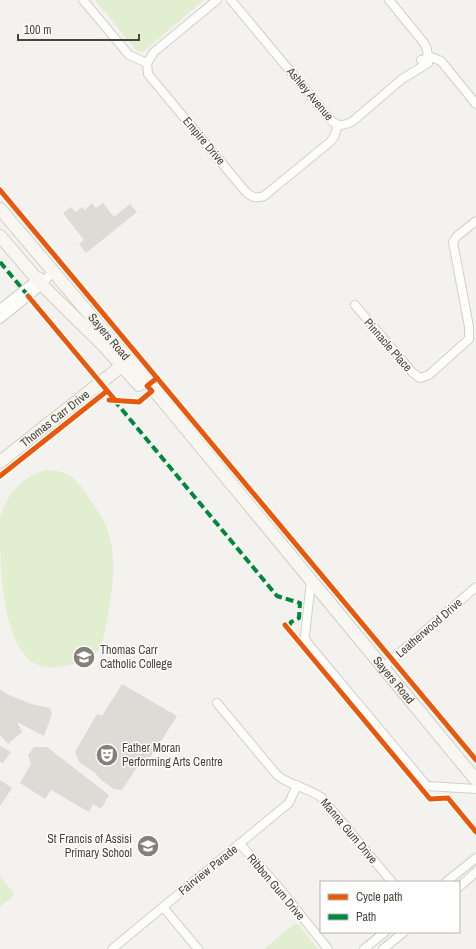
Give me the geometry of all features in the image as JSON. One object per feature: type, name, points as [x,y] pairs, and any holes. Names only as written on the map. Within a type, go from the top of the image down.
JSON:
[{"type":"main road","name":"Sayers Road","points":[[0,209],[52,271],[125,363],[153,402],[215,466],[476,780]]},
{"type":"main road","name":"Sayers Road","points":[[0,236],[39,282],[103,344],[125,363]]},
{"type":"main road","name":"Thomas Carr Drive","points":[[0,462],[125,363]]},
{"type":"street","points":[[83,0],[129,55],[147,62],[154,52],[217,0]]},
{"type":"street","name":"Ashley Avenue","points":[[231,0],[330,119],[338,125],[344,125],[353,121],[402,79],[428,60]]},
{"type":"street","points":[[389,0],[424,43],[428,60],[437,58],[441,61],[476,104]]},
{"type":"street","name":"Empire Drive","points":[[147,62],[148,74],[245,191],[254,197],[264,196],[330,142],[334,137],[338,125]]},
{"type":"street","name":"Pinnacle Place","points":[[355,305],[413,373],[420,378],[428,376],[462,348],[470,336],[456,254],[457,242],[464,231],[476,221]]},
{"type":"street","points":[[0,319],[52,271]]},
{"type":"street","points":[[0,309],[39,282]]},
{"type":"street","points":[[311,581],[304,635],[310,646],[427,786],[476,789]]},
{"type":"street","name":"Leatherwood Drive","points":[[382,668],[476,587]]},
{"type":"street","name":"Manna Gum Drive","points":[[217,703],[277,775],[311,790],[322,798],[391,881]]},
{"type":"street","name":"Fairview Parade","points":[[112,949],[289,802],[297,785]]},
{"type":"street","name":"Ribbon Gum Drive","points":[[240,844],[328,949]]},
{"type":"street","points":[[447,881],[476,858]]},
{"type":"street","points":[[460,885],[476,872]]},
{"type":"street","points":[[163,907],[198,949]]},
{"type":"street","points":[[364,949],[383,933]]},
{"type":"street","points":[[383,949],[403,933]]},
{"type":"green space","points":[[95,0],[204,0],[143,52],[137,51]]},
{"type":"green space","points":[[46,470],[54,470],[67,474],[82,487],[105,523],[112,546],[113,559],[109,609],[104,637],[99,649],[88,659],[54,668],[32,662],[19,647],[12,632],[7,614],[0,555],[0,518],[6,502],[22,482],[37,473]]},
{"type":"green space","points":[[0,876],[15,894],[0,907]]},
{"type":"green space","points":[[294,924],[298,924],[318,949],[264,949]]},
{"type":"building","points":[[92,203],[96,208],[103,203],[114,217],[130,204],[137,212],[86,253],[79,244],[84,240],[63,213],[71,207],[76,212],[82,207],[85,210]]},
{"type":"building","points":[[122,684],[177,716],[148,761],[143,758],[122,790],[114,789],[101,780],[95,773],[79,762],[75,752],[97,714],[102,716]]},
{"type":"building","points":[[0,689],[7,694],[31,704],[50,708],[52,714],[44,736],[17,722],[22,732],[8,744],[0,735]]},
{"type":"building","points":[[0,746],[11,752],[3,763],[0,762]]},
{"type":"building","points":[[34,747],[47,747],[109,795],[101,809],[93,804],[89,812],[51,790],[45,799],[20,783],[31,764],[28,755]]},
{"type":"building","points":[[0,780],[12,788],[0,806]]},
{"type":"marked path","points":[[0,262],[30,298]]},
{"type":"marked path","points":[[114,400],[277,596],[300,603],[299,618],[291,622],[288,628]]},
{"type":"cycle path","points":[[0,190],[476,760]]},
{"type":"cycle path","points":[[28,296],[115,400]]},
{"type":"cycle path","points":[[109,400],[139,402],[152,391],[147,386],[157,378]]},
{"type":"cycle path","points":[[0,476],[107,391]]},
{"type":"cycle path","points":[[285,625],[430,799],[448,798],[476,832]]},
{"type":"place","name":"Thomas Carr Catholic College","points":[[84,657]]},
{"type":"place","name":"Father Moran Performing Arts Centre","points":[[107,755]]},
{"type":"place","name":"St Francis of Assisi Primary School","points":[[148,846]]}]
